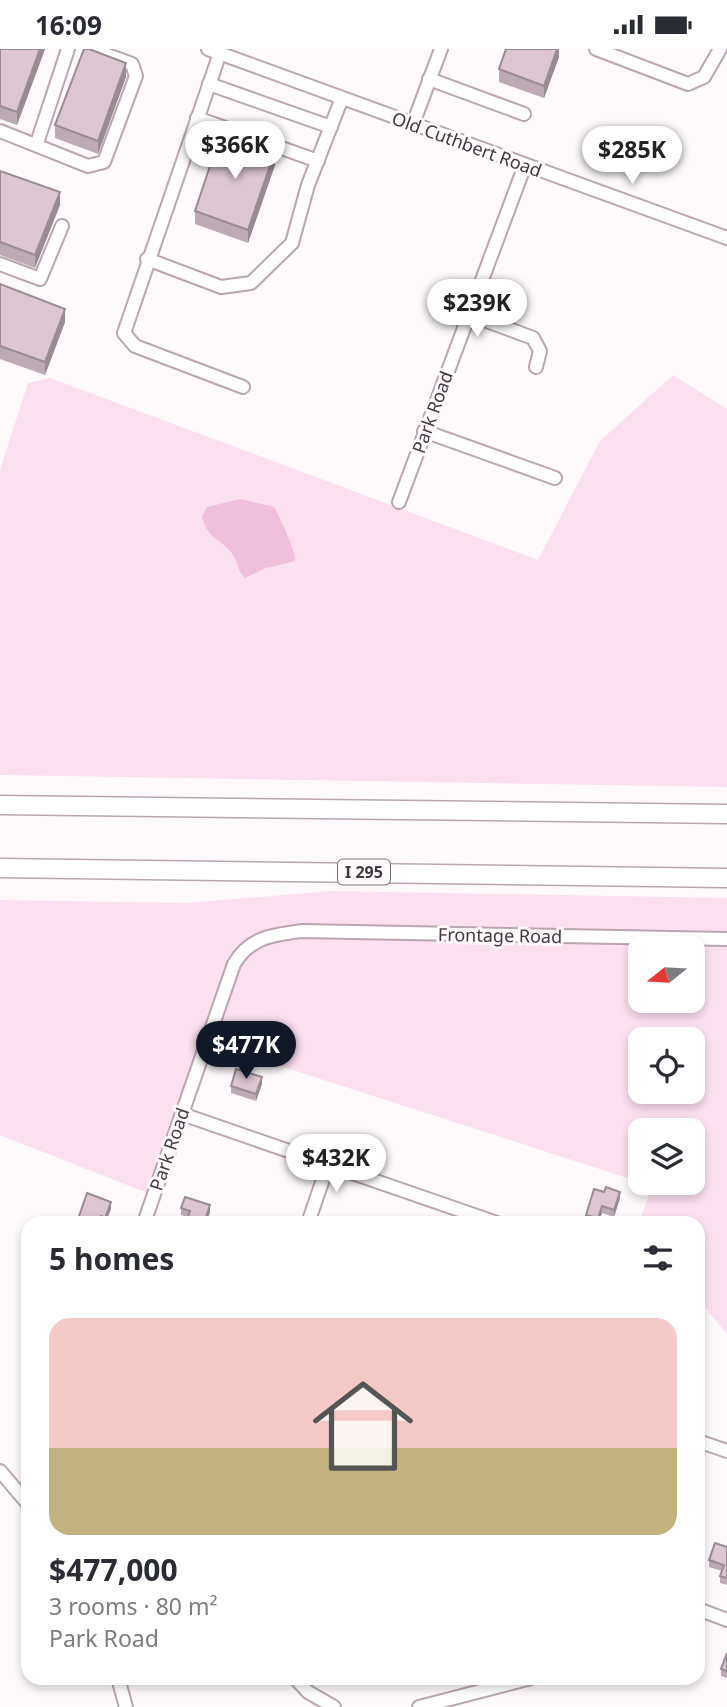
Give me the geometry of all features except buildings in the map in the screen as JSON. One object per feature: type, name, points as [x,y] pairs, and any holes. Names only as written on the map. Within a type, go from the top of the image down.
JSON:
[{"type":"highway","points":[[0,805],[727,814]]},
{"type":"highway","name":"I 295","points":[[0,868],[727,878]]},
{"type":"street","points":[[37,143],[68,49]]},
{"type":"street","points":[[0,131],[37,143],[88,166],[104,162],[136,76],[132,64],[91,49]]},
{"type":"street","points":[[413,124],[440,49]]},
{"type":"street","points":[[597,49],[688,84],[704,77],[720,49]]},
{"type":"street","points":[[214,51],[209,84],[124,325],[126,338],[135,346],[243,387]]},
{"type":"street","name":"Old Cuthbert Road","points":[[214,51],[727,238]]},
{"type":"street","points":[[429,79],[524,114]]},
{"type":"street","points":[[209,84],[331,127]]},
{"type":"street","points":[[147,259],[221,287],[251,283],[292,243],[318,160],[342,98]]},
{"type":"street","points":[[197,118],[318,160]]},
{"type":"street","name":"Park Road","points":[[399,502],[525,165]]},
{"type":"street","points":[[0,264],[40,279],[62,226]]},
{"type":"street","points":[[468,314],[533,338],[541,351],[536,367]]},
{"type":"street","points":[[424,431],[555,478]]},
{"type":"street","name":"Frontage Road","points":[[272,935],[302,931],[727,939]]},
{"type":"street","name":"Park Road","points":[[146,1216],[234,964],[244,948],[272,935]]},
{"type":"street","points":[[182,1114],[330,1159],[464,1216]]},
{"type":"street","points":[[310,1216],[330,1159]]},
{"type":"street","points":[[705,1443],[727,1451]]},
{"type":"street","points":[[0,1471],[21,1496]]},
{"type":"street","points":[[705,1612],[727,1620]]},
{"type":"street","points":[[120,1685],[126,1707]]},
{"type":"street","points":[[303,1685],[324,1703],[334,1707]]},
{"type":"street","points":[[419,1707],[504,1685]]},
{"type":"shaded area","points":[[673,375],[727,409],[727,787],[0,775],[0,470],[28,383],[50,378],[538,560],[600,441]]},
{"type":"shaded area","points":[[241,499],[274,507],[291,543],[295,561],[266,568],[245,578],[242,575],[233,555],[211,535],[202,517],[207,507]]},
{"type":"shaded area","points":[[332,891],[727,898],[727,1334],[705,1307],[705,1216],[642,1216],[649,1195],[705,1195],[705,1118],[628,1118],[628,1178],[200,1040],[150,1194],[0,1135],[0,900],[187,903]]}]
